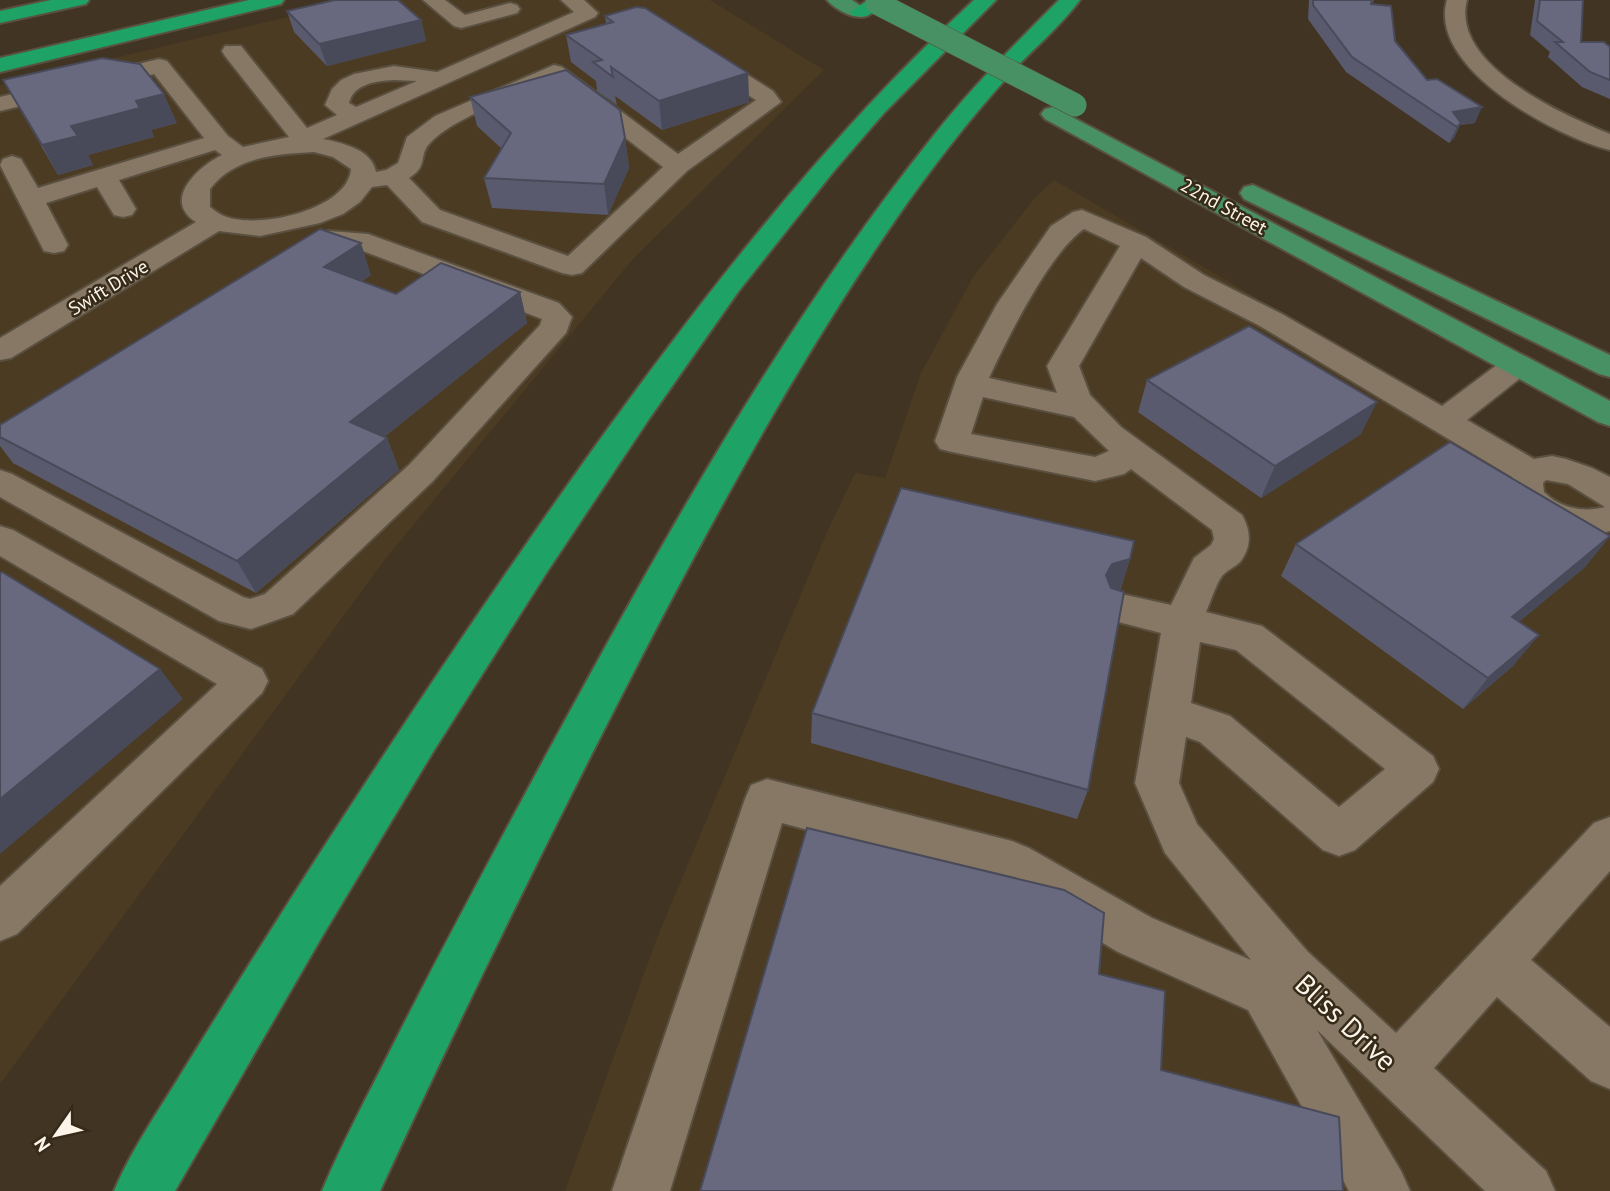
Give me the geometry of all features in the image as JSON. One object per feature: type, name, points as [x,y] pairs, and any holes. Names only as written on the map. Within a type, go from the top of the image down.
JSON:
[{"type":"highway","points":[[0,17],[79,0]]},
{"type":"highway","points":[[13,41],[203,0]]},
{"type":"highway","points":[[0,64],[274,0]]},
{"type":"highway","points":[[143,1191],[238,1029],[439,706],[614,444],[693,333],[815,177],[903,80],[986,0]]},
{"type":"highway","points":[[351,1191],[475,935],[554,781],[674,560],[763,407],[844,278],[930,155],[1016,53],[1070,0]]},
{"type":"main road","name":"22nd Street","points":[[837,0],[873,4],[1610,415]]},
{"type":"main road","name":"22nd Street","points":[[1064,109],[1610,367]]},
{"type":"street","points":[[433,0],[461,22],[504,4],[544,32]]},
{"type":"street","points":[[0,482],[233,610],[251,614],[279,604],[421,472],[555,327],[556,317],[549,309],[358,240],[317,238],[262,227],[215,222],[201,214],[194,203],[196,191],[204,178],[240,157],[295,143],[588,13],[571,0]]},
{"type":"street","points":[[1457,0],[1454,11],[1462,43],[1490,75],[1536,107],[1610,142]]},
{"type":"street","points":[[393,177],[431,216],[572,267],[678,166],[769,102],[765,96],[690,49]]},
{"type":"street","points":[[233,51],[295,143],[326,147],[355,157],[363,168],[363,181],[317,238]]},
{"type":"street","points":[[363,181],[393,177],[410,167],[416,142],[443,121],[561,62],[678,166]]},
{"type":"street","points":[[0,104],[159,66],[219,141],[240,157]]},
{"type":"street","points":[[354,116],[337,105],[337,98],[342,90],[352,84],[373,76],[398,72],[414,72],[438,79]]},
{"type":"street","points":[[31,199],[219,141]]},
{"type":"street","points":[[12,164],[54,245]]},
{"type":"street","points":[[105,178],[124,209]]},
{"type":"street","points":[[1136,243],[1063,366],[1075,399],[1109,435],[1131,452],[1112,466],[1095,470],[951,441],[970,384],[1012,304],[1061,232],[1082,218],[1136,243],[1194,281],[1271,320],[1532,473]]},
{"type":"street","name":"Swift Drive","points":[[0,351],[215,222]]},
{"type":"street","points":[[1444,421],[1517,365]]},
{"type":"street","points":[[970,384],[1083,409]]},
{"type":"street","name":"Bliss Drive","points":[[1131,452],[1228,524],[1232,539],[1226,553],[1207,568],[1183,621],[1157,783],[1181,838],[1278,980],[1397,1070],[1526,1191]]},
{"type":"street","points":[[1610,496],[1599,484],[1570,471],[1555,468],[1532,473],[1527,480],[1526,488],[1531,498],[1554,515],[1585,524],[1610,518]]},
{"type":"street","points":[[0,583],[17,549],[247,681],[0,919]]},
{"type":"street","points":[[1117,608],[1248,637],[1417,769],[1339,835],[1215,729],[1170,713]]},
{"type":"street","points":[[641,1191],[767,799],[1012,863],[1135,935],[1278,980],[1381,1191]]},
{"type":"street","points":[[1397,1070],[1610,838]]},
{"type":"street","points":[[1496,963],[1610,1062]]},
{"type":"shaded area","points":[[360,0],[710,0],[824,70],[632,260],[386,558],[0,1084],[0,85]]},
{"type":"shaded area","points":[[1054,180],[1610,503],[1610,1191],[565,1191],[657,938],[827,532],[855,473],[885,478],[921,373],[973,277],[1034,199]]},
{"type":"building","points":[[335,0],[398,0],[421,20],[319,44],[287,11]]},
{"type":"building","points":[[1313,0],[1372,0],[1371,4],[1391,6],[1395,41],[1427,80],[1437,79],[1482,107],[1453,112],[1461,123],[1457,127],[1352,57],[1313,5]]},
{"type":"building","points":[[1540,0],[1583,0],[1581,42],[1604,42],[1610,47],[1610,80],[1590,72],[1555,42],[1563,42],[1537,21]]},
{"type":"building","points":[[636,7],[645,8],[748,73],[659,101],[611,67],[613,77],[593,62],[602,60],[566,35],[613,22],[605,16]]},
{"type":"building","points":[[102,58],[140,64],[164,94],[136,101],[140,108],[71,126],[78,136],[42,145],[3,80]]},
{"type":"building","points":[[566,70],[620,110],[625,138],[604,184],[484,178],[511,133],[470,97]]},
{"type":"building","points":[[320,229],[361,243],[324,267],[396,294],[441,263],[520,292],[350,422],[387,438],[237,561],[0,437],[0,425]]},
{"type":"building","points":[[1249,326],[1377,402],[1275,466],[1147,380]]},
{"type":"building","points":[[1450,442],[1610,536],[1512,617],[1539,635],[1488,678],[1296,544]]},
{"type":"building","points":[[901,488],[1134,541],[1130,559],[1112,564],[1106,575],[1111,588],[1124,592],[1088,790],[812,713]]},
{"type":"building","points":[[0,573],[160,669],[0,799]]},
{"type":"building","points":[[807,828],[1064,890],[1104,913],[1099,974],[1165,991],[1161,1070],[1339,1117],[1343,1191],[700,1191]]}]
